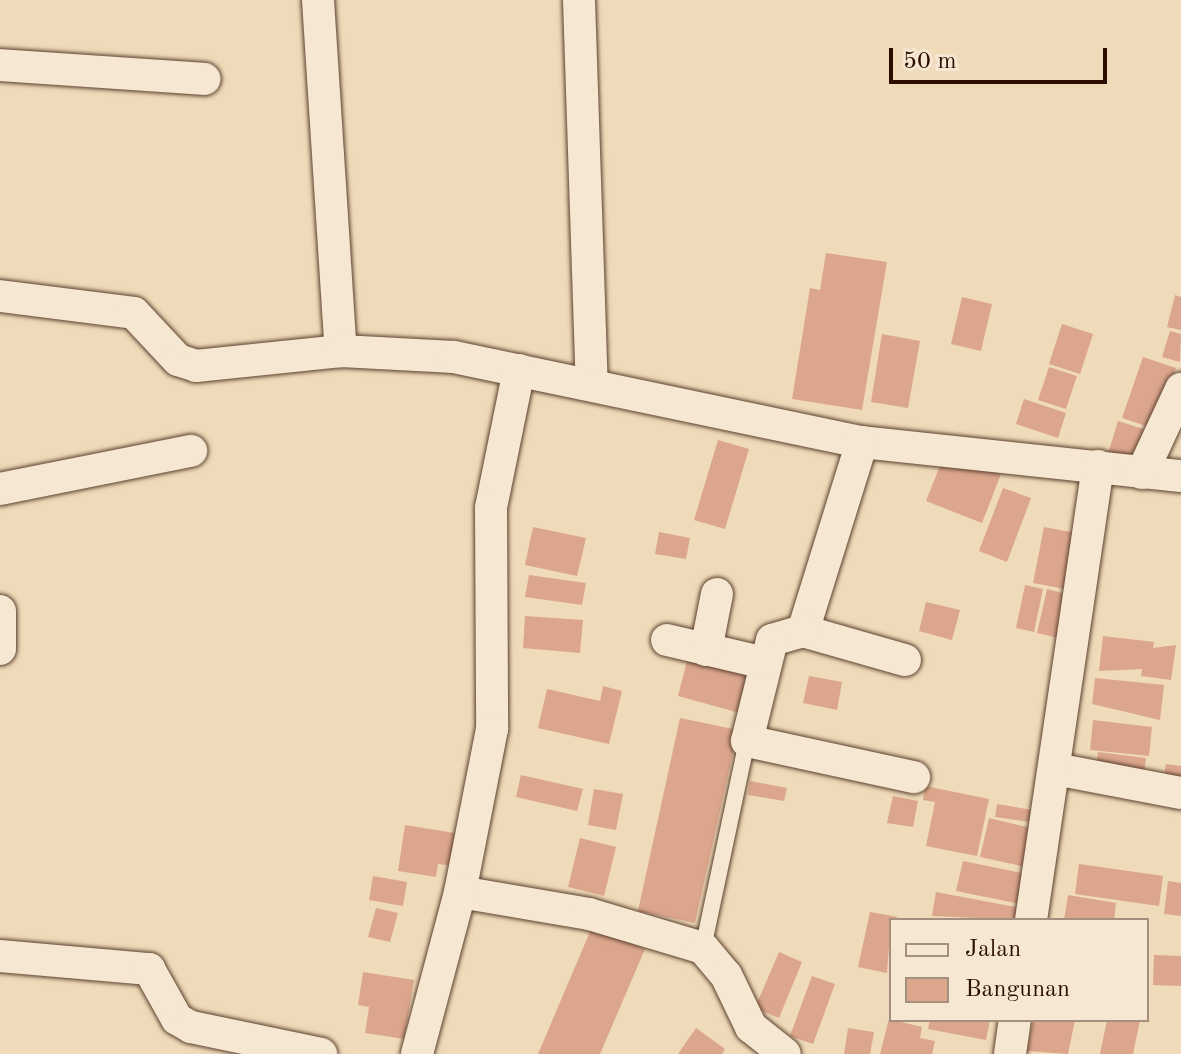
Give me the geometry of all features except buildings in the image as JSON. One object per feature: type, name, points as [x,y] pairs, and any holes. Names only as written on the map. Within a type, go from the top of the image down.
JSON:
[{"type":"street","points":[[318,0],[341,351]]},
{"type":"street","points":[[579,0],[592,384]]},
{"type":"street","points":[[0,65],[205,79]]},
{"type":"street","points":[[0,296],[134,313],[178,360],[196,366],[341,351],[454,357],[862,442],[1181,476]]},
{"type":"street","points":[[417,1054],[460,892],[492,729],[491,508],[519,370]]},
{"type":"street","points":[[1142,473],[1181,389]]},
{"type":"street","points":[[803,631],[862,442]]},
{"type":"street","points":[[0,489],[191,451]]},
{"type":"street","points":[[1031,918],[1098,466]]},
{"type":"street","points":[[706,650],[717,594]]},
{"type":"street","points":[[0,611],[0,649]]},
{"type":"street","points":[[905,660],[803,631],[772,640],[747,741],[914,777]]},
{"type":"street","points":[[667,640],[765,663]]},
{"type":"street","points":[[1055,769],[1181,793]]},
{"type":"street","points":[[460,892],[589,914],[703,948],[726,975],[751,1027],[785,1054]]},
{"type":"street","points":[[0,956],[149,969],[177,1019],[191,1027],[321,1054]]},
{"type":"street","points":[[1010,1054],[1015,1022]]},
{"type":"lane","points":[[703,948],[747,741]]}]
